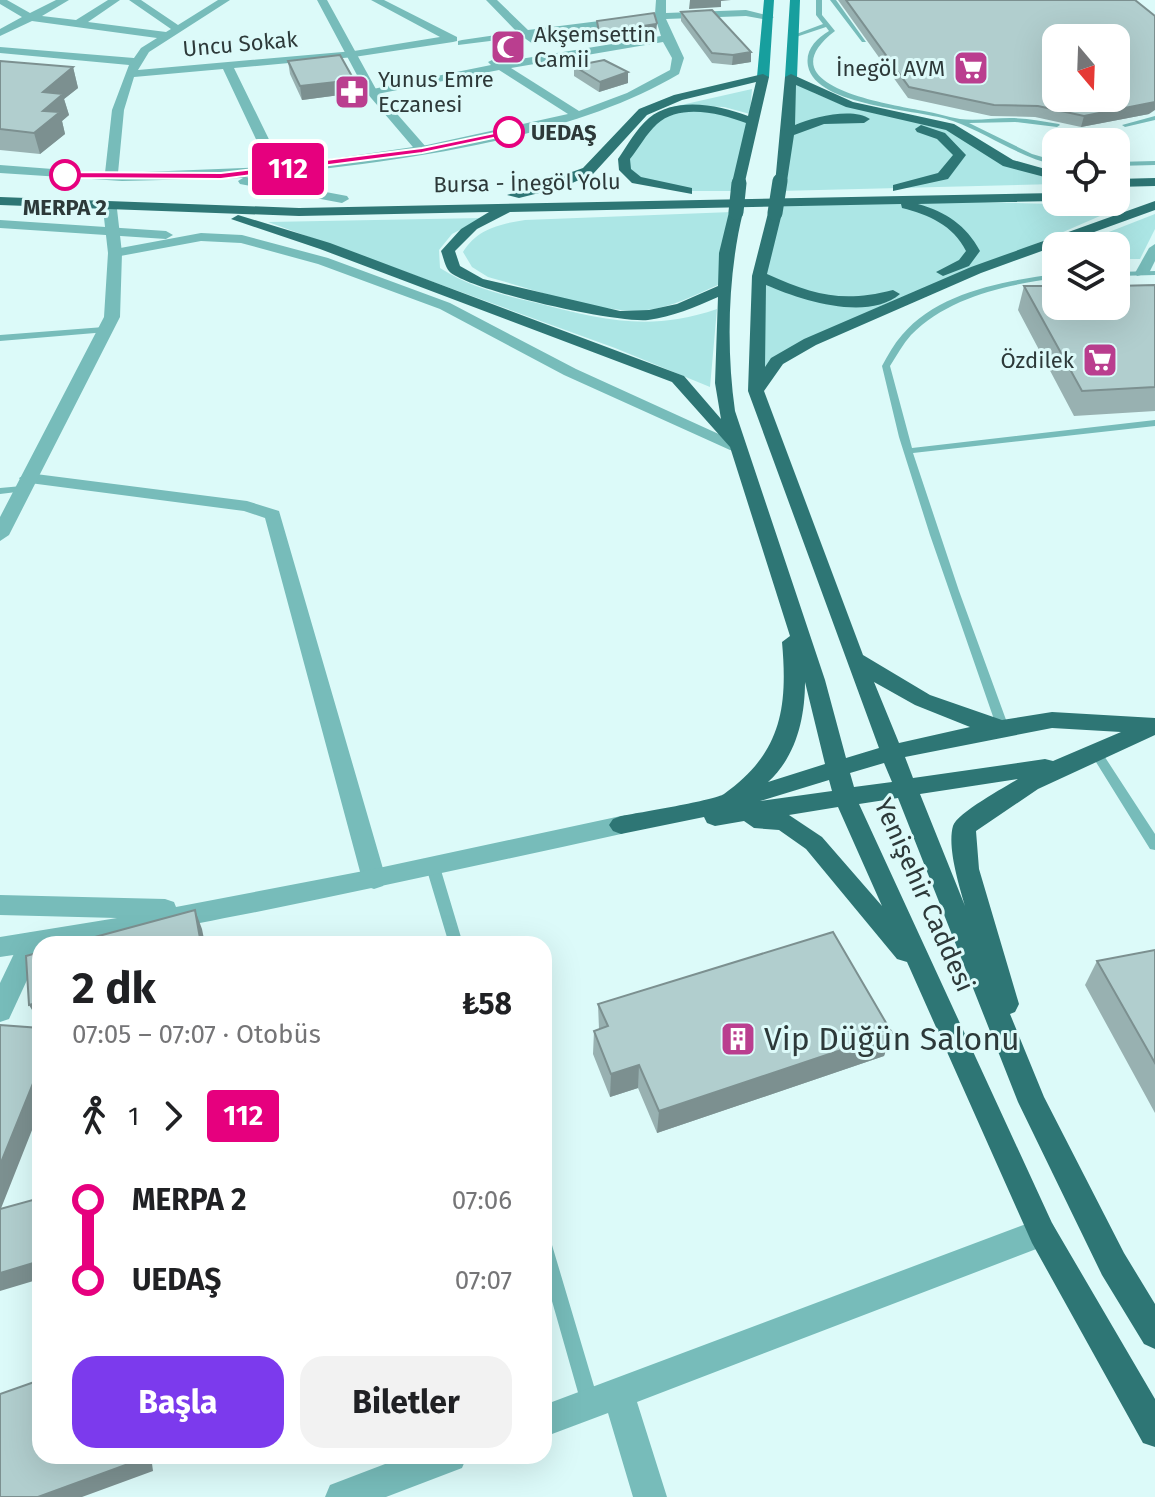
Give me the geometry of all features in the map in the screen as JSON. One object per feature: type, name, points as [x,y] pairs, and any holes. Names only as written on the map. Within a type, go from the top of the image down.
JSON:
[{"type":"highway","name":"Yenişehir Caddesi","points":[[763,77],[751,121],[726,253],[723,383],[736,446],[815,680],[845,797],[1042,1233],[1155,1431]]},
{"type":"highway","points":[[727,287],[682,307],[649,315],[620,316],[478,282],[454,268],[448,251],[459,234],[481,220],[518,200],[588,171],[643,112],[678,97],[763,77]]},
{"type":"highway","points":[[756,391],[759,276],[775,213],[788,133],[791,77]]},
{"type":"highway","points":[[791,77],[814,93],[843,105],[920,118],[954,128],[1007,163],[1042,172]]},
{"type":"highway","points":[[688,191],[637,180],[625,170],[624,159],[654,120],[688,109],[707,108],[724,110],[751,121]]},
{"type":"highway","points":[[788,133],[823,118],[879,119],[941,136],[960,155],[943,176],[898,188]]},
{"type":"highway","points":[[1130,183],[1155,182]]},
{"type":"highway","name":"Bursa - İnegöl Yolu","points":[[0,201],[299,212],[688,191],[1042,184]]},
{"type":"highway","name":"Bursa - İnegöl Yolu","points":[[0,191],[342,199],[1042,197]]},
{"type":"highway","points":[[1130,196],[1155,195]]},
{"type":"highway","points":[[759,276],[822,301],[855,303],[884,298],[964,263],[973,251],[966,235],[950,221],[921,208],[883,199]]},
{"type":"highway","points":[[21,203],[248,219],[678,379],[736,446]]},
{"type":"highway","points":[[756,391],[777,361],[810,342],[976,270],[1155,205]]},
{"type":"highway","name":"Yenişehir Caddesi","points":[[756,391],[854,659],[1032,1102],[1113,1264],[1155,1333]]},
{"type":"highway","points":[[728,810],[771,765],[792,722],[795,672],[787,599]]},
{"type":"highway","points":[[854,659],[914,698],[940,710],[1003,728]]},
{"type":"highway","points":[[728,810],[836,769],[892,752],[1003,728],[1052,720],[1155,726]]},
{"type":"highway","points":[[1032,1102],[967,869],[964,827],[997,801],[1062,765],[1155,726]]},
{"type":"highway","points":[[621,825],[845,797],[1062,765]]},
{"type":"highway","points":[[728,810],[784,822],[814,843],[923,971]]},
{"type":"main road","points":[[791,77],[795,0]]},
{"type":"main road","points":[[763,77],[769,8]]},
{"type":"street","points":[[0,0],[29,17],[173,32]]},
{"type":"street","points":[[0,33],[61,0]]},
{"type":"street","points":[[78,24],[115,0]]},
{"type":"street","points":[[134,0],[173,32]]},
{"type":"street","points":[[111,175],[114,116],[136,62],[145,50],[225,0]]},
{"type":"street","points":[[322,0],[372,92],[422,150]]},
{"type":"street","points":[[376,0],[475,51]]},
{"type":"street","points":[[491,0],[524,34],[553,56]]},
{"type":"street","points":[[0,169],[111,175],[221,176],[422,150],[578,115],[654,85],[675,72],[678,58],[666,38],[660,8],[646,0]]},
{"type":"street","name":"Uncu Sokak","points":[[130,74],[354,54],[524,34],[660,8],[751,11],[769,8]]},
{"type":"street","points":[[372,92],[553,56],[666,38]]},
{"type":"street","points":[[0,50],[136,62]]},
{"type":"street","points":[[488,58],[578,115]]},
{"type":"street","points":[[227,66],[277,170]]},
{"type":"street","points":[[221,176],[342,199]]},
{"type":"street","points":[[0,535],[112,317],[115,253],[110,209]]},
{"type":"street","points":[[0,224],[242,239],[323,261],[445,306],[570,372],[736,446]]},
{"type":"street","points":[[115,253],[201,237]]},
{"type":"street","points":[[1148,273],[1155,248]]},
{"type":"street","points":[[25,483],[247,506],[273,515],[374,879]]},
{"type":"street","points":[[65,936],[374,879],[621,825]]},
{"type":"street","points":[[0,905],[215,909]]},
{"type":"street","points":[[0,947],[32,942]]},
{"type":"street","points":[[0,955],[32,942]]},
{"type":"street","points":[[0,1011],[32,942]]},
{"type":"street","points":[[552,1418],[1042,1233]]},
{"type":"street","points":[[604,1398],[650,1497]]},
{"type":"street","points":[[342,1497],[429,1464]]},
{"type":"lane","points":[[819,0],[826,24],[810,59],[812,72],[824,86],[853,98],[916,109],[960,121],[1024,155],[1042,160]]},
{"type":"lane","points":[[833,0],[864,41]]},
{"type":"lane","points":[[794,36],[846,17]]},
{"type":"lane","points":[[826,24],[858,32]]},
{"type":"lane","points":[[1125,125],[1155,118]]},
{"type":"lane","points":[[960,121],[991,119],[1057,125]]},
{"type":"lane","points":[[1130,165],[1155,163]]},
{"type":"lane","points":[[1003,728],[971,643],[908,451],[893,403],[886,366],[908,333],[936,313],[997,286],[1042,278]]},
{"type":"lane","points":[[0,338],[104,330]]},
{"type":"lane","points":[[908,451],[1155,423]]},
{"type":"lane","points":[[0,491],[25,483]]},
{"type":"lane","points":[[1095,751],[1155,845]]},
{"type":"lane","points":[[433,867],[454,936]]},
{"type":"lane","points":[[552,1265],[604,1398]]},
{"type":"shaded area","points":[[791,77],[814,93],[843,105],[954,128],[1007,163],[1042,172],[1042,184],[779,191]]},
{"type":"shaded area","points":[[752,89],[750,114],[724,107],[699,106],[751,121],[738,191],[688,191],[637,180],[624,159],[668,108]]},
{"type":"shaded area","points":[[883,199],[1042,204],[1042,216],[1100,216],[1063,232],[1042,232],[1042,241],[810,342],[777,361],[756,391],[759,276],[777,202]]},
{"type":"shaded area","points":[[732,212],[718,285],[647,310],[629,311],[589,305],[488,277],[472,267],[463,252],[482,233],[506,223],[525,220]]},
{"type":"shaded area","points":[[1155,214],[1155,229],[1140,259],[1130,259],[1130,232],[1109,232]]},
{"type":"shaded area","points":[[482,218],[452,234],[439,250],[440,268],[476,286],[584,314],[627,321],[670,320],[717,309],[710,387],[615,348],[268,222]]},
{"type":"building","name":"İnegöl AVM","points":[[846,0],[1135,0],[1155,16],[1155,102],[1130,107],[1130,24],[1042,24],[1042,107],[994,105],[909,87]]},
{"type":"building","points":[[712,10],[751,52],[733,55],[712,53],[681,12]]},
{"type":"building","points":[[654,13],[656,24],[599,33],[597,21]]},
{"type":"building","points":[[340,55],[354,80],[300,86],[288,61]]},
{"type":"building","points":[[604,60],[628,72],[600,82],[574,66]]},
{"type":"building","points":[[0,61],[73,67],[43,92],[63,94],[43,111],[60,112],[34,133],[0,129]]},
{"type":"building","name":"İnegöl AVM","points":[[1066,112],[1104,112],[1084,116]]},
{"type":"building","points":[[1155,285],[1155,387],[1082,391],[1043,320],[1130,320],[1130,286]]},
{"type":"building","points":[[1024,286],[1042,286],[1042,319]]},
{"type":"building","points":[[195,910],[200,936],[99,936]]},
{"type":"building","name":"Vip Düğün Salonu","points":[[833,932],[892,1033],[659,1111],[639,1065],[611,1074],[594,1031],[608,1026],[598,1004]]},
{"type":"building","points":[[1155,950],[1155,1063],[1097,961]]},
{"type":"building","points":[[32,954],[32,1004],[29,1005],[26,956]]},
{"type":"building","points":[[0,1025],[32,1027],[32,1086],[0,1165]]},
{"type":"building","points":[[32,1200],[32,1263],[0,1273],[0,1209]]},
{"type":"building","points":[[32,1383],[32,1464],[128,1464],[38,1497],[0,1497],[0,1394]]},
{"type":"bus line","name":"112","points":[[65,175],[221,176],[422,150],[509,132]]},
{"type":"place","name":"Akşemsettin Camii","points":[[508,47]]},
{"type":"place","name":"İnegöl AVM","points":[[971,68]]},
{"type":"place","name":"Yunus Emre Eczanesi","points":[[352,92]]},
{"type":"place","name":"UEDAŞ","points":[[509,132]]},
{"type":"place","name":"MERPA 2","points":[[65,175]]},
{"type":"place","name":"Özdilek","points":[[1100,360]]},
{"type":"place","name":"Vip Düğün Salonu","points":[[738,1039]]}]
